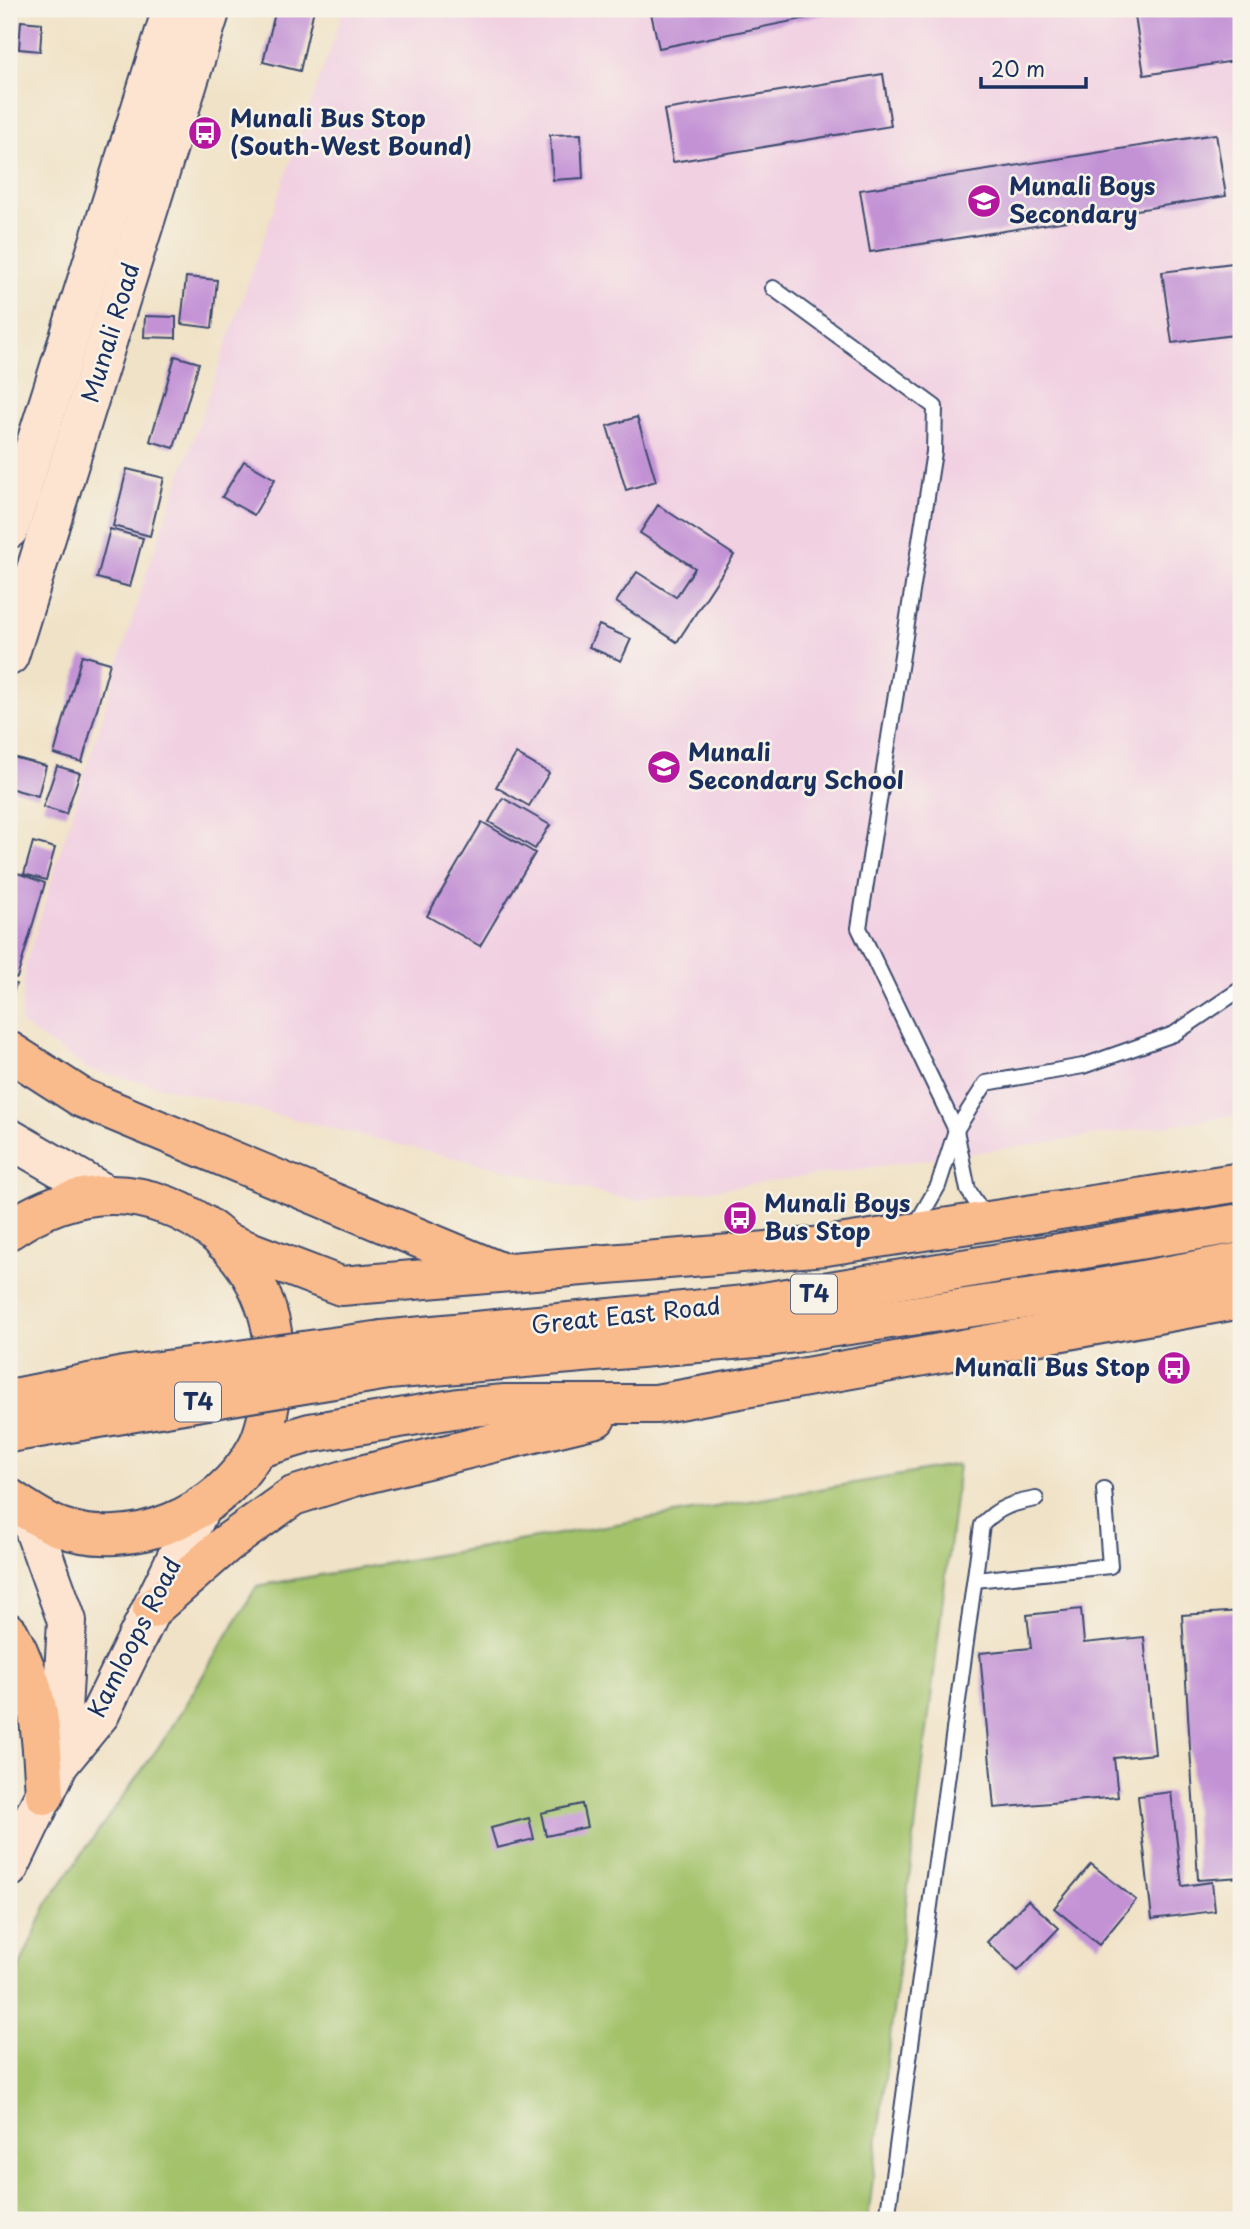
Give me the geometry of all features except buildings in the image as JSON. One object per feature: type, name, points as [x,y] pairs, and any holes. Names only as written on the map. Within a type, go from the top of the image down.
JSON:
[{"type":"main road","name":"Munali Road","points":[[9,529],[172,9]]},
{"type":"main road","name":"Munali Road","points":[[9,656],[211,9]]},
{"type":"main road","points":[[9,1051],[82,1098],[502,1273]]},
{"type":"main road","points":[[9,1138],[105,1194]]},
{"type":"main road","name":"T4","points":[[223,1241],[341,1286],[826,1246],[1241,1182]]},
{"type":"main road","points":[[9,1230],[34,1213],[68,1199],[105,1194],[148,1198],[188,1214],[223,1241],[249,1269],[267,1302],[274,1338],[275,1376],[268,1413],[256,1448],[233,1480],[202,1505],[170,1524],[134,1533],[96,1534],[60,1527],[18,1504]]},
{"type":"main road","name":"Great East Road","points":[[9,1433],[385,1355],[745,1305],[1241,1223]]},
{"type":"main road","name":"Great East Road","points":[[9,1399],[123,1376],[385,1355],[767,1337],[1089,1290],[1241,1262]]},
{"type":"main road","points":[[152,1609],[226,1544],[293,1496],[357,1476],[656,1404],[1241,1298]]},
{"type":"main road","points":[[256,1448],[310,1433],[459,1408],[505,1404],[656,1404]]},
{"type":"main road","name":"Kamloops Road","points":[[18,1504],[67,1621],[52,1779]]},
{"type":"main road","name":"Kamloops Road","points":[[9,1868],[52,1779],[100,1714],[202,1505]]},
{"type":"main road","points":[[9,1633],[25,1663],[40,1713],[52,1779]]},
{"type":"lane","points":[[773,288],[934,407],[934,452],[859,928],[956,1130],[968,1191],[988,1221]]},
{"type":"lane","points":[[912,1233],[938,1185],[956,1130],[986,1083],[1083,1066],[1174,1034],[1241,989]]},
{"type":"lane","points":[[975,1580],[1110,1566],[1104,1489]]},
{"type":"lane","points":[[887,2220],[982,1525],[994,1511],[1011,1503],[1036,1499]]},
{"type":"shaded area","name":"Munali Secondary School","points":[[344,9],[1241,9],[1241,1115],[634,1201],[87,1069],[21,1024],[25,967],[148,568]]},
{"type":"green space","points":[[959,1465],[868,2220],[9,2220],[9,1991],[49,1900],[167,1735],[257,1586]]},
{"type":"place","name":"Munali Bus Stop (South-West Bound)","points":[[205,133]]},
{"type":"place","name":"Munali Boys Secondary","points":[[984,201]]},
{"type":"place","name":"Munali Secondary School","points":[[664,767]]},
{"type":"place","name":"Munali Boys Bus Stop","points":[[740,1218]]},
{"type":"place","name":"Munali Bus Stop","points":[[1174,1368]]}]
